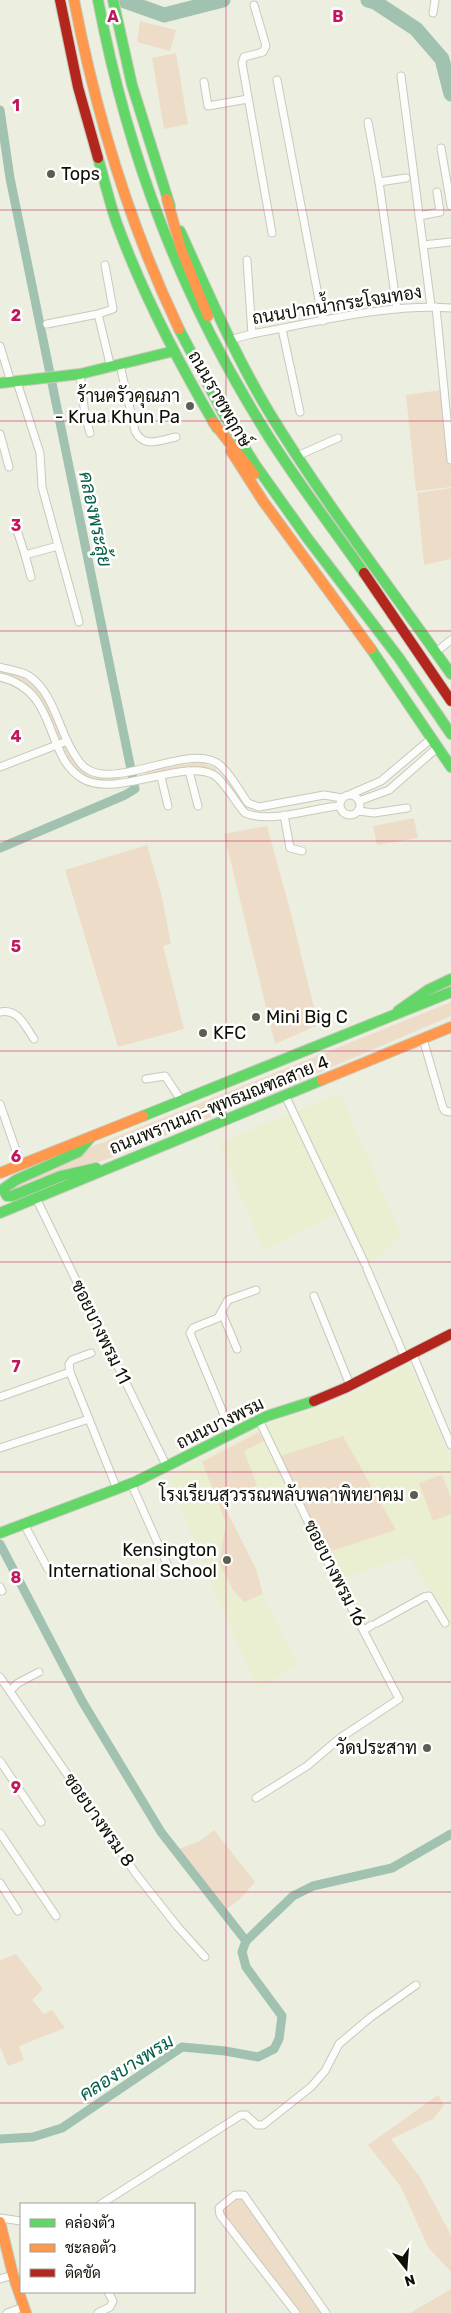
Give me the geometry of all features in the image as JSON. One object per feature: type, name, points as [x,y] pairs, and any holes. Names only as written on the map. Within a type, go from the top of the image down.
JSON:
[{"type":"main road","name":"ถนนราชพฤกษ์","points":[[113,0],[132,85],[167,199],[229,340],[268,410],[297,456],[451,674]]},
{"type":"main road","name":"ถนนราชพฤกษ์","points":[[75,4],[86,62],[113,164],[143,248],[162,292],[222,409],[289,515],[399,659],[451,734]]},
{"type":"main road","name":"ถนนราชพฤกษ์","points":[[60,5],[78,88],[116,220],[145,292],[174,351],[213,422],[263,501],[386,670],[451,767]]},
{"type":"main road","name":"ถนนราชพฤกษ์","points":[[98,5],[109,62],[141,174],[179,270],[216,346],[253,412],[310,498],[371,582],[451,700]]},
{"type":"main road","points":[[167,199],[181,249],[208,315],[216,346]]},
{"type":"main road","points":[[0,383],[42,380],[80,374],[174,351]]},
{"type":"main road","points":[[213,422],[289,515]]},
{"type":"main road","points":[[393,1014],[428,990],[451,979]]},
{"type":"main road","name":"ถนนพรานนก-พุทธมณฑลสาย 4","points":[[0,1174],[451,992]]},
{"type":"main road","name":"ถนนพรานนก-พุทธมณฑลสาย 4","points":[[0,1213],[451,1027]]},
{"type":"main road","points":[[92,1136],[78,1152],[4,1186],[4,1193],[12,1196],[79,1171],[108,1168]]},
{"type":"main road","name":"ถนนบางพรม","points":[[0,1533],[131,1483],[259,1420],[326,1397],[451,1334]]},
{"type":"main road","points":[[0,2222],[13,2275],[25,2310]]},
{"type":"street","points":[[433,13],[435,0]]},
{"type":"street","points":[[254,5],[266,46],[263,52],[244,57],[242,60],[272,233]]},
{"type":"street","points":[[401,76],[418,216],[434,307],[451,460]]},
{"type":"street","points":[[276,80],[323,322]]},
{"type":"street","points":[[204,82],[208,106],[248,99]]},
{"type":"street","points":[[368,122],[379,182],[397,309]]},
{"type":"street","points":[[441,148],[451,206]]},
{"type":"street","points":[[379,182],[406,178]]},
{"type":"street","points":[[418,216],[440,212],[437,192]]},
{"type":"street","points":[[423,245],[451,242]]},
{"type":"street","points":[[247,260],[252,334]]},
{"type":"street","points":[[47,324],[98,314],[112,309],[106,265]]},
{"type":"street","name":"ถนนปากน้ำกระโจมทอง","points":[[229,340],[282,328],[397,309],[451,308]]},
{"type":"street","points":[[98,314],[139,440],[145,443],[176,438]]},
{"type":"street","points":[[282,328],[300,412]]},
{"type":"street","points":[[0,346],[40,453],[41,482],[79,622]]},
{"type":"street","points":[[80,374],[85,415],[90,433]]},
{"type":"street","points":[[0,434],[9,467]]},
{"type":"street","points":[[297,456],[338,438]]},
{"type":"street","points":[[16,527],[31,577]]},
{"type":"street","points":[[25,555],[58,546]]},
{"type":"street","points":[[436,652],[451,640]]},
{"type":"street","points":[[0,668],[28,675],[40,685],[51,704],[67,741],[80,763],[88,770],[104,774],[187,759],[204,759],[220,765],[248,803],[259,807],[324,795],[342,798],[381,781],[432,738]]},
{"type":"street","points":[[0,677],[23,685],[33,695],[43,710],[68,765],[83,779],[97,784],[126,782],[190,771],[209,772],[216,776],[245,813],[261,817],[339,806]]},
{"type":"street","points":[[0,767],[67,741]]},
{"type":"street","points":[[359,802],[389,790],[438,748]]},
{"type":"street","points":[[139,768],[141,779]]},
{"type":"street","points":[[190,771],[198,806]]},
{"type":"street","points":[[123,772],[126,782]]},
{"type":"street","points":[[161,776],[168,806]]},
{"type":"street","points":[[351,794],[359,802]]},
{"type":"street","points":[[339,806],[342,798]]},
{"type":"street","points":[[358,811],[359,802]]},
{"type":"street","points":[[269,805],[272,816]]},
{"type":"street","points":[[339,806],[343,813],[348,815],[358,811],[374,814],[407,808]]},
{"type":"street","points":[[284,815],[290,848],[302,851]]},
{"type":"street","points":[[0,1012],[9,1011],[20,1018],[34,1039]]},
{"type":"street","points":[[423,1039],[443,1108],[445,1112],[451,1112]]},
{"type":"street","points":[[146,1079],[165,1076],[181,1100]]},
{"type":"street","points":[[285,1094],[451,1445]]},
{"type":"street","points":[[0,1104],[21,1165]]},
{"type":"street","name":"ซอยบางพรม 11","points":[[36,1198],[166,1467]]},
{"type":"street","points":[[232,1434],[190,1333],[193,1328],[218,1318],[228,1300],[256,1290]]},
{"type":"street","points":[[314,1296],[350,1385]]},
{"type":"street","points":[[222,1313],[237,1349]]},
{"type":"street","points":[[92,1353],[72,1360],[69,1364],[70,1372],[117,1489]]},
{"type":"street","points":[[0,1397],[70,1372]]},
{"type":"street","points":[[0,1448],[89,1419]]},
{"type":"street","name":"ซอยบางพรม 16","points":[[256,1798],[306,1766],[340,1738],[399,1698],[321,1548],[259,1420]]},
{"type":"street","points":[[131,1483],[167,1564]]},
{"type":"street","points":[[24,1524],[48,1569]]},
{"type":"street","points":[[364,1630],[429,1596],[445,1624]]},
{"type":"street","points":[[10,1691],[18,1683],[39,1672]]},
{"type":"street","name":"ซอยบางพรม 8","points":[[0,1677],[136,1874],[177,1926],[205,1957]]},
{"type":"street","points":[[0,1761],[41,1822]]},
{"type":"street","points":[[0,1833],[3,1845],[56,1916]]},
{"type":"street","points":[[0,1883],[18,1911]]},
{"type":"street","points":[[103,2203],[241,2115],[246,2115],[257,2125],[263,2125],[311,2087],[325,2071],[339,2044],[371,2017],[416,1985]]},
{"type":"street","points":[[296,2313],[220,2216],[219,2208],[235,2195],[244,2195],[326,2313]]},
{"type":"street","points":[[0,2218],[20,2221]]},
{"type":"street","points":[[0,2279],[13,2275]]},
{"type":"street","points":[[98,2313],[110,2307],[113,2301],[109,2293]]},
{"type":"street","points":[[7,2313],[25,2310]]},
{"type":"shaded area","points":[[140,21],[176,30],[170,51],[137,42]]},
{"type":"shaded area","points":[[176,53],[188,124],[164,129],[152,58]]},
{"type":"shaded area","points":[[441,390],[451,461],[451,487],[416,491],[406,395]]},
{"type":"shaded area","points":[[451,488],[451,559],[424,565],[417,493]]},
{"type":"shaded area","points":[[0,669],[15,674],[35,686],[47,702],[62,738],[58,740],[44,708],[31,691],[23,684],[0,675]]},
{"type":"shaded area","points":[[66,745],[87,771],[100,776],[121,776],[121,780],[100,781],[84,776],[66,756],[61,747]]},
{"type":"shaded area","points":[[203,763],[217,769],[215,772],[146,776],[144,771]]},
{"type":"shaded area","points":[[414,818],[418,838],[377,845],[373,826]]},
{"type":"shaded area","points":[[267,826],[292,917],[318,1025],[275,1044],[224,834]]},
{"type":"shaded area","points":[[147,845],[162,897],[171,944],[163,946],[184,1029],[118,1047],[65,870]]},
{"type":"shaded area","points":[[451,1002],[451,1016],[290,1085],[110,1158],[12,1191],[11,1189],[71,1160],[91,1147]]},
{"type":"shaded area","points":[[340,1093],[401,1236],[369,1266],[364,1257],[359,1259],[336,1214],[264,1251],[219,1143]]},
{"type":"shaded area","points":[[409,1365],[451,1460],[451,1632],[410,1556],[341,1579],[267,1427],[269,1423],[330,1405]]},
{"type":"shaded area","name":"Kensington International School","points":[[258,1429],[287,1489],[267,1499],[257,1485],[225,1507],[256,1569],[263,1594],[297,1664],[258,1689],[215,1592],[168,1477]]},
{"type":"shaded area","points":[[259,1432],[264,1441],[244,1451],[257,1485],[225,1507],[256,1569],[263,1594],[244,1602],[233,1590],[219,1563],[226,1523],[202,1462]]},
{"type":"shaded area","points":[[343,1436],[396,1530],[328,1552],[280,1456]]},
{"type":"shaded area","points":[[442,1475],[451,1498],[451,1514],[433,1521],[419,1483]]},
{"type":"shaded area","points":[[214,1830],[255,1882],[239,1900],[224,1911],[176,1850],[200,1841]]},
{"type":"shaded area","points":[[16,1954],[43,1989],[32,2000],[44,2014],[52,2010],[65,2028],[19,2046],[24,2060],[8,2066],[0,2047],[0,1960]]},
{"type":"shaded area","points":[[438,2095],[444,2105],[433,2119],[391,2139],[420,2177],[451,2235],[451,2272],[428,2247],[401,2187],[368,2145]]},
{"type":"shaded area","points":[[238,2197],[243,2201],[324,2313],[301,2313],[221,2213],[222,2208]]},
{"type":"shaded area","points":[[451,2289],[451,2313],[410,2313]]},
{"type":"waterway","points":[[122,0],[164,15],[223,0]]},
{"type":"waterway","points":[[368,0],[375,2],[416,29],[442,59],[451,94]]},
{"type":"waterway","name":"คลองพระลุ้ย","points":[[0,110],[10,178],[135,789],[0,848]]},
{"type":"waterway","points":[[0,1544],[82,1701],[161,1832],[246,1941]]},
{"type":"waterway","name":"คลองบางพรม","points":[[0,2139],[33,2137],[62,2128],[182,2047],[225,2051],[258,2057],[274,2049],[279,2039],[282,2016],[246,1967],[242,1952],[246,1941],[293,1896],[313,1886],[392,1868],[451,1834]]},
{"type":"traffic: fast","points":[[98,0],[110,58],[142,171],[184,278],[236,382],[267,434],[302,487],[364,573]]},
{"type":"traffic: fast","points":[[113,0],[132,85],[170,206]]},
{"type":"traffic: fast","points":[[98,158],[116,221],[137,274],[188,378],[217,428]]},
{"type":"traffic: fast","points":[[180,231],[233,345],[269,412],[335,512],[451,674]]},
{"type":"traffic: fast","points":[[179,329],[223,413],[256,466],[308,539],[399,658],[451,734]]},
{"type":"traffic: fast","points":[[0,383],[80,374],[174,351]]},
{"type":"traffic: fast","points":[[371,649],[451,767]]},
{"type":"traffic: fast","points":[[398,1011],[428,990],[451,979]]},
{"type":"traffic: fast","points":[[143,1116],[451,992]]},
{"type":"traffic: fast","points":[[0,1213],[322,1080]]},
{"type":"traffic: fast","points":[[91,1137],[78,1152],[16,1180],[3,1189],[7,1196],[12,1196],[61,1176],[96,1168]]},
{"type":"traffic: fast","points":[[0,1533],[135,1482],[267,1416],[314,1401]]},
{"type":"traffic: slow","points":[[74,0],[93,85],[116,168],[145,249],[179,329]]},
{"type":"traffic: slow","points":[[167,199],[181,249],[208,316]]},
{"type":"traffic: slow","points":[[213,422],[254,474]]},
{"type":"traffic: slow","points":[[231,451],[263,501],[371,649]]},
{"type":"traffic: slow","points":[[322,1080],[451,1027]]},
{"type":"traffic: slow","points":[[0,1173],[143,1116]]},
{"type":"traffic: slow","points":[[0,2222],[13,2275],[26,2313]]},
{"type":"traffic: jam","points":[[60,0],[78,87],[98,158]]},
{"type":"traffic: jam","points":[[364,573],[451,701]]},
{"type":"traffic: jam","points":[[314,1401],[345,1388],[451,1334]]},
{"type":"place","name":"Tops","points":[[51,174]]},
{"type":"place","name":"ร้านครัวคุณภา - Krua Khun Pa","points":[[190,406]]},
{"type":"place","name":"Mini Big C","points":[[256,1017]]},
{"type":"place","name":"KFC","points":[[203,1033]]},
{"type":"place","name":"โรงเรียนสุวรรณพลับพลาพิทยาคม","points":[[414,1495]]},
{"type":"place","name":"Kensington International School","points":[[227,1560]]},
{"type":"place","name":"วัดประสาท","points":[[427,1748]]}]
